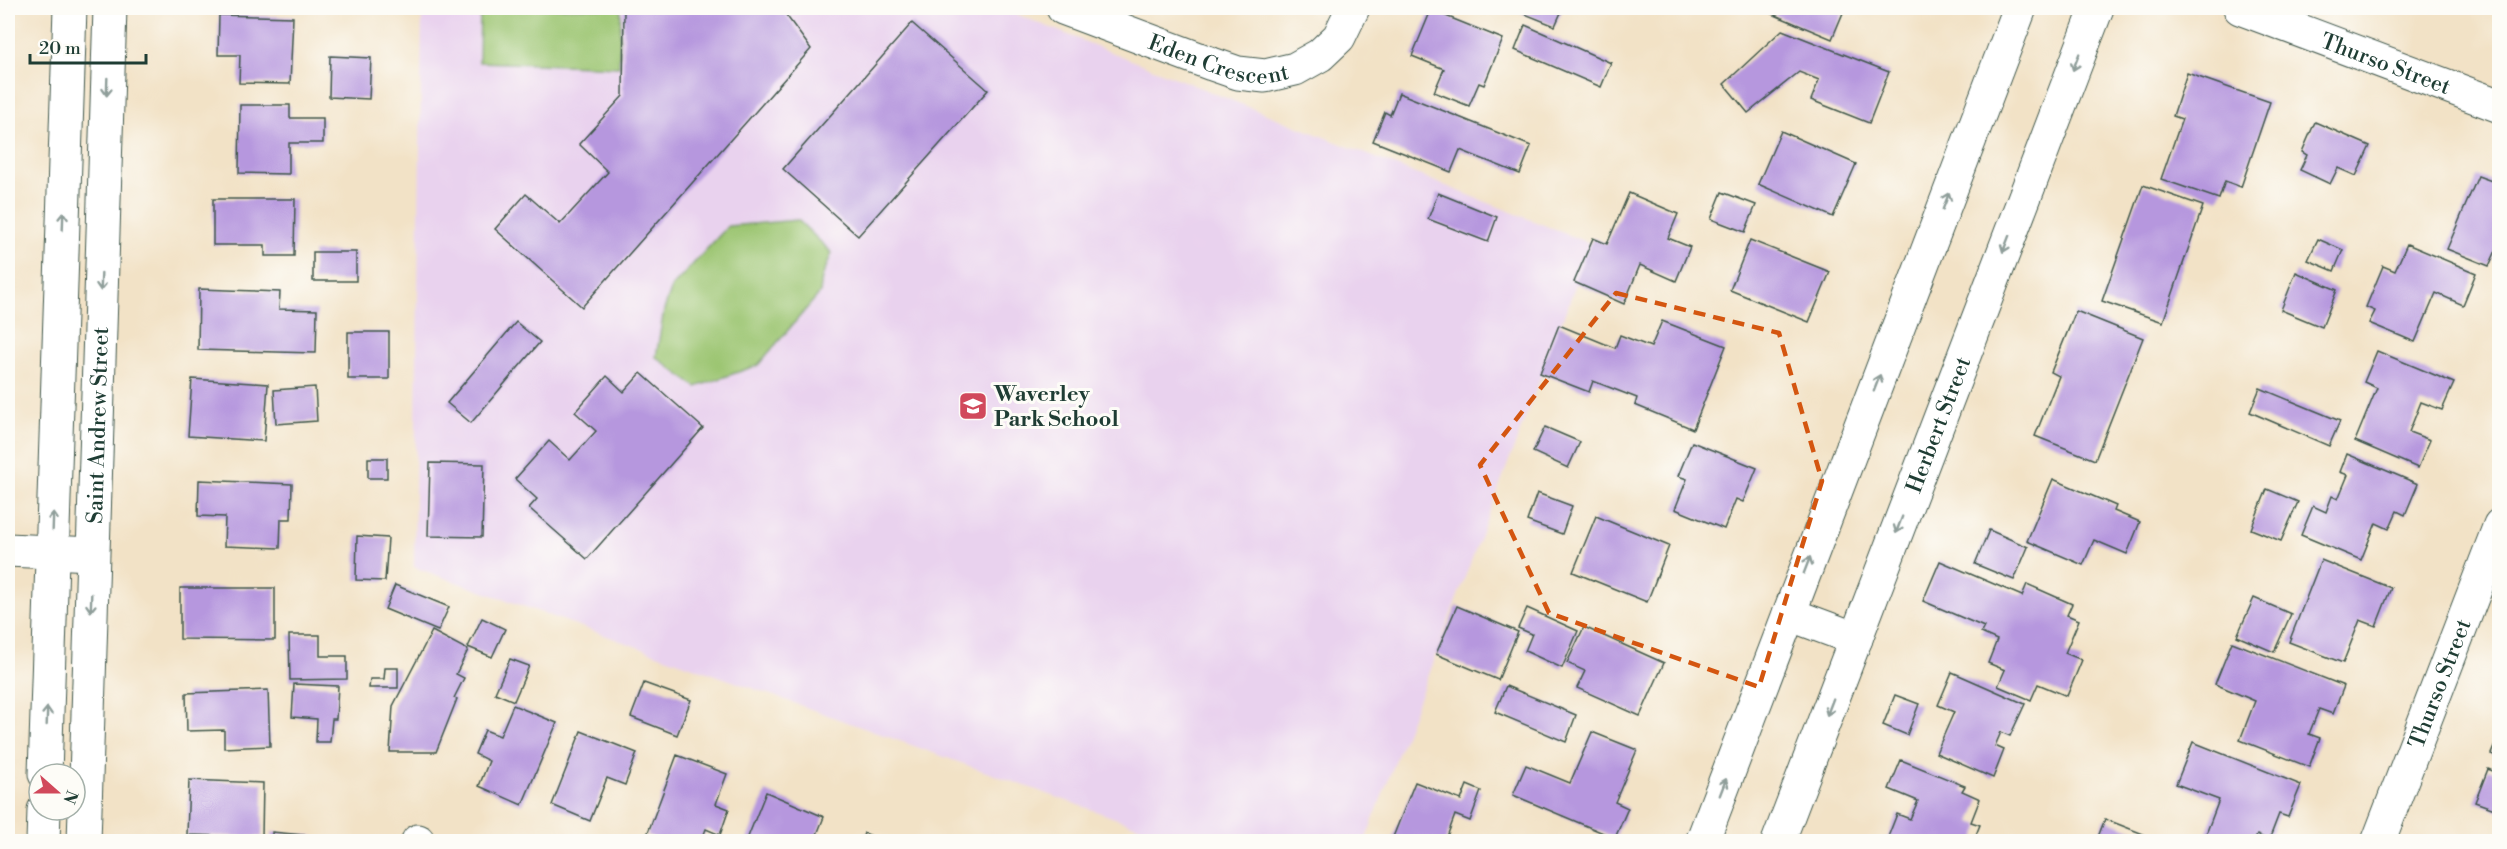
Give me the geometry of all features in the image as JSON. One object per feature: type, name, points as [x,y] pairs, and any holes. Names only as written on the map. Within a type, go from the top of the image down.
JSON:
[{"type":"street","name":"Saint Andrew Street","points":[[45,762],[70,8]]},
{"type":"street","name":"Saint Andrew Street","points":[[84,842],[110,8]]},
{"type":"street","name":"Eden Crescent","points":[[1063,8],[1238,73],[1265,76],[1295,69],[1320,55],[1339,37],[1353,8]]},
{"type":"street","points":[[1702,842],[2020,8]]},
{"type":"street","name":"Herbert Street","points":[[1778,842],[2097,8]]},
{"type":"street","name":"Thurso Street","points":[[2240,8],[2499,106]]},
{"type":"street","name":"Thurso Street","points":[[2378,842],[2499,525]]},
{"type":"street","points":[[8,550],[92,554]]},
{"type":"street","points":[[1789,614],[1856,639]]},
{"type":"street","points":[[43,842],[44,822]]},
{"type":"highlighted area","points":[[1616,293],[1779,333],[1822,481],[1759,687],[1549,613],[1480,465]]},
{"type":"shaded area","name":"Waverley Park School","points":[[422,8],[1001,8],[1591,244],[1365,841],[1179,841],[414,567]]},
{"type":"green space","points":[[480,8],[621,8],[619,67],[479,62]]},
{"type":"green space","points":[[798,220],[832,253],[822,277],[820,293],[758,365],[696,387],[656,357],[664,310],[672,287],[728,226]]},
{"type":"building","points":[[624,8],[781,8],[811,49],[582,307],[495,229],[526,194],[560,224],[608,172],[579,144],[623,96]]},
{"type":"building","points":[[1510,8],[1563,8],[1555,26]]},
{"type":"building","points":[[1772,8],[1845,8],[1832,39],[1770,13]]},
{"type":"building","points":[[1431,10],[1503,39],[1484,85],[1479,83],[1469,106],[1434,92],[1444,69],[1412,56]]},
{"type":"building","points":[[219,15],[293,17],[290,84],[239,83],[240,55],[218,55]]},
{"type":"building","points":[[912,23],[988,90],[858,236],[783,169]]},
{"type":"building","points":[[1525,25],[1611,63],[1601,87],[1515,50]]},
{"type":"building","points":[[1782,30],[1889,72],[1869,123],[1811,100],[1819,80],[1799,72],[1748,113],[1724,84]]},
{"type":"building","points":[[330,56],[371,58],[369,99],[329,97]]},
{"type":"building","points":[[2187,73],[2270,102],[2241,187],[2225,181],[2219,199],[2161,179],[2182,119],[2173,116]]},
{"type":"building","points":[[1399,93],[1531,146],[1520,174],[1460,150],[1451,172],[1373,141],[1385,112],[1390,115]]},
{"type":"building","points":[[240,105],[290,105],[290,118],[323,118],[323,143],[289,143],[289,174],[239,173]]},
{"type":"building","points":[[2315,122],[2370,146],[2356,176],[2338,168],[2330,184],[2300,170],[2307,155],[2302,152]]},
{"type":"building","points":[[1781,131],[1856,164],[1833,217],[1758,184]]},
{"type":"building","points":[[2478,176],[2500,184],[2500,242],[2489,266],[2447,249]]},
{"type":"building","points":[[2143,185],[2203,206],[2163,322],[2102,301]]},
{"type":"building","points":[[1722,192],[1756,205],[1745,232],[1711,219]]},
{"type":"building","points":[[1438,193],[1497,217],[1488,242],[1428,219]]},
{"type":"building","points":[[1629,193],[1678,214],[1668,238],[1690,247],[1676,281],[1640,265],[1624,304],[1574,282],[1593,238],[1607,244]]},
{"type":"building","points":[[213,199],[295,199],[294,256],[265,256],[265,245],[213,245]]},
{"type":"building","points":[[2318,239],[2343,250],[2334,271],[2308,260]]},
{"type":"building","points":[[1750,240],[1830,272],[1809,322],[1730,290]]},
{"type":"building","points":[[2407,244],[2476,273],[2463,305],[2436,293],[2415,342],[2369,323],[2375,311],[2366,307],[2383,266],[2395,271]]},
{"type":"building","points":[[313,252],[356,252],[356,281],[313,281]]},
{"type":"building","points":[[2296,272],[2337,290],[2322,327],[2281,310]]},
{"type":"building","points":[[199,289],[280,292],[279,309],[317,310],[316,353],[198,350]]},
{"type":"building","points":[[2076,311],[2143,338],[2095,460],[2035,436],[2059,376],[2051,372]]},
{"type":"building","points":[[1662,321],[1726,346],[1693,429],[1635,405],[1637,398],[1593,381],[1589,392],[1540,373],[1559,325],[1615,348],[1620,335],[1651,347]]},
{"type":"building","points":[[516,322],[540,342],[471,423],[447,403]]},
{"type":"building","points":[[348,332],[389,332],[389,379],[348,379]]},
{"type":"building","points":[[2377,351],[2454,383],[2442,410],[2421,402],[2409,432],[2430,440],[2418,468],[2355,441],[2377,388],[2364,382]]},
{"type":"building","points":[[641,373],[703,428],[587,559],[529,508],[537,499],[515,479],[549,441],[570,460],[596,431],[575,412],[607,376],[624,392]]},
{"type":"building","points":[[192,379],[268,384],[264,441],[188,436]]},
{"type":"building","points":[[315,387],[317,421],[276,424],[274,390]]},
{"type":"building","points":[[2260,388],[2340,421],[2329,446],[2250,412]]},
{"type":"building","points":[[1545,427],[1580,442],[1568,468],[1533,452]]},
{"type":"building","points":[[1692,442],[1757,468],[1743,502],[1736,499],[1724,529],[1675,509],[1687,479],[1678,476]]},
{"type":"building","points":[[2347,454],[2418,484],[2405,515],[2397,511],[2389,529],[2376,523],[2361,560],[2301,535],[2313,506],[2326,512],[2332,496],[2338,499],[2348,475],[2340,472]]},
{"type":"building","points":[[368,458],[387,458],[387,478],[368,478]]},
{"type":"building","points":[[430,463],[484,464],[482,537],[428,536]]},
{"type":"building","points":[[2053,479],[2116,506],[2114,511],[2140,522],[2127,554],[2094,540],[2083,565],[2027,541]]},
{"type":"building","points":[[199,480],[292,484],[291,519],[281,519],[280,548],[224,546],[225,517],[198,516]]},
{"type":"building","points":[[2267,489],[2298,502],[2281,541],[2251,529]]},
{"type":"building","points":[[1537,493],[1572,506],[1562,534],[1527,521]]},
{"type":"building","points":[[1596,516],[1669,546],[1647,602],[1573,572]]},
{"type":"building","points":[[1989,530],[2028,547],[2014,580],[1975,564]]},
{"type":"building","points":[[357,536],[388,538],[385,581],[356,580]]},
{"type":"building","points":[[2321,560],[2391,588],[2376,626],[2360,620],[2343,663],[2289,642]]},
{"type":"building","points":[[1940,561],[2022,596],[2027,584],[2072,604],[2067,615],[2079,620],[2065,653],[2082,660],[2067,696],[2038,684],[2031,700],[1998,686],[2005,670],[1988,663],[1997,640],[1981,633],[1984,627],[1923,601]]},
{"type":"building","points":[[395,585],[449,607],[438,631],[385,609]]},
{"type":"building","points":[[180,588],[275,588],[275,640],[180,639]]},
{"type":"building","points":[[2254,598],[2291,614],[2274,652],[2237,636]]},
{"type":"building","points":[[1457,606],[1518,632],[1498,680],[1436,654]]},
{"type":"building","points":[[1527,608],[1578,631],[1562,668],[1525,651],[1532,634],[1518,628]]},
{"type":"building","points":[[482,618],[505,629],[492,657],[468,647]]},
{"type":"building","points":[[1584,627],[1664,663],[1640,716],[1577,688],[1585,671],[1567,663]]},
{"type":"building","points":[[432,631],[468,650],[456,674],[464,678],[454,698],[457,699],[436,752],[390,752],[393,706]]},
{"type":"building","points":[[289,635],[320,635],[320,656],[347,656],[347,679],[290,680]]},
{"type":"building","points":[[2232,642],[2344,686],[2333,714],[2319,709],[2309,734],[2320,738],[2309,767],[2240,740],[2255,701],[2215,684]]},
{"type":"building","points":[[510,659],[529,666],[514,701],[495,693]]},
{"type":"building","points":[[385,668],[398,668],[398,688],[369,688],[370,679],[384,679]]},
{"type":"building","points":[[1952,672],[2025,704],[2010,736],[2001,732],[1995,746],[2004,750],[1993,778],[1936,753],[1954,712],[1938,705]]},
{"type":"building","points":[[644,683],[691,700],[677,735],[631,717]]},
{"type":"building","points":[[294,684],[338,686],[336,719],[332,719],[330,742],[316,742],[317,719],[292,717]]},
{"type":"building","points":[[1506,686],[1576,715],[1566,742],[1495,712]]},
{"type":"building","points":[[268,690],[270,746],[224,748],[224,730],[187,731],[186,693]]},
{"type":"building","points":[[1895,695],[1919,704],[1907,735],[1883,725]]},
{"type":"building","points":[[513,705],[557,723],[522,805],[479,786],[489,761],[475,754],[485,730],[500,736]]},
{"type":"building","points":[[581,731],[637,753],[625,785],[607,778],[590,821],[552,805]]},
{"type":"building","points":[[1592,732],[1637,750],[1615,802],[1628,808],[1615,838],[1513,795],[1526,765],[1570,783]]},
{"type":"building","points":[[2500,733],[2500,757],[2491,754]]},
{"type":"building","points":[[2193,742],[2301,785],[2288,817],[2279,814],[2269,840],[2257,835],[2254,842],[2203,842],[2219,800],[2176,784]]},
{"type":"building","points":[[677,755],[727,774],[716,804],[729,809],[720,835],[706,829],[701,842],[665,842],[647,835]]},
{"type":"building","points":[[1901,760],[1965,786],[1962,791],[1980,799],[1971,822],[1980,825],[1973,842],[1886,842],[1897,814],[1910,819],[1918,801],[1889,789]]},
{"type":"building","points":[[2488,769],[2500,774],[2500,811],[2475,802]]},
{"type":"building","points":[[189,780],[263,783],[262,837],[187,835]]},
{"type":"building","points":[[1415,782],[1461,800],[1467,785],[1481,791],[1470,821],[1455,815],[1445,842],[1391,842]]},
{"type":"building","points":[[766,792],[824,817],[814,842],[746,842]]},
{"type":"building","points":[[2105,819],[2161,841],[2161,842],[2096,842]]},
{"type":"building","points":[[272,832],[313,836],[313,842],[272,842]]},
{"type":"building","points":[[864,833],[885,841],[885,842],[861,842]]},
{"type":"place","name":"Waverley Park School","points":[[973,406]]}]
